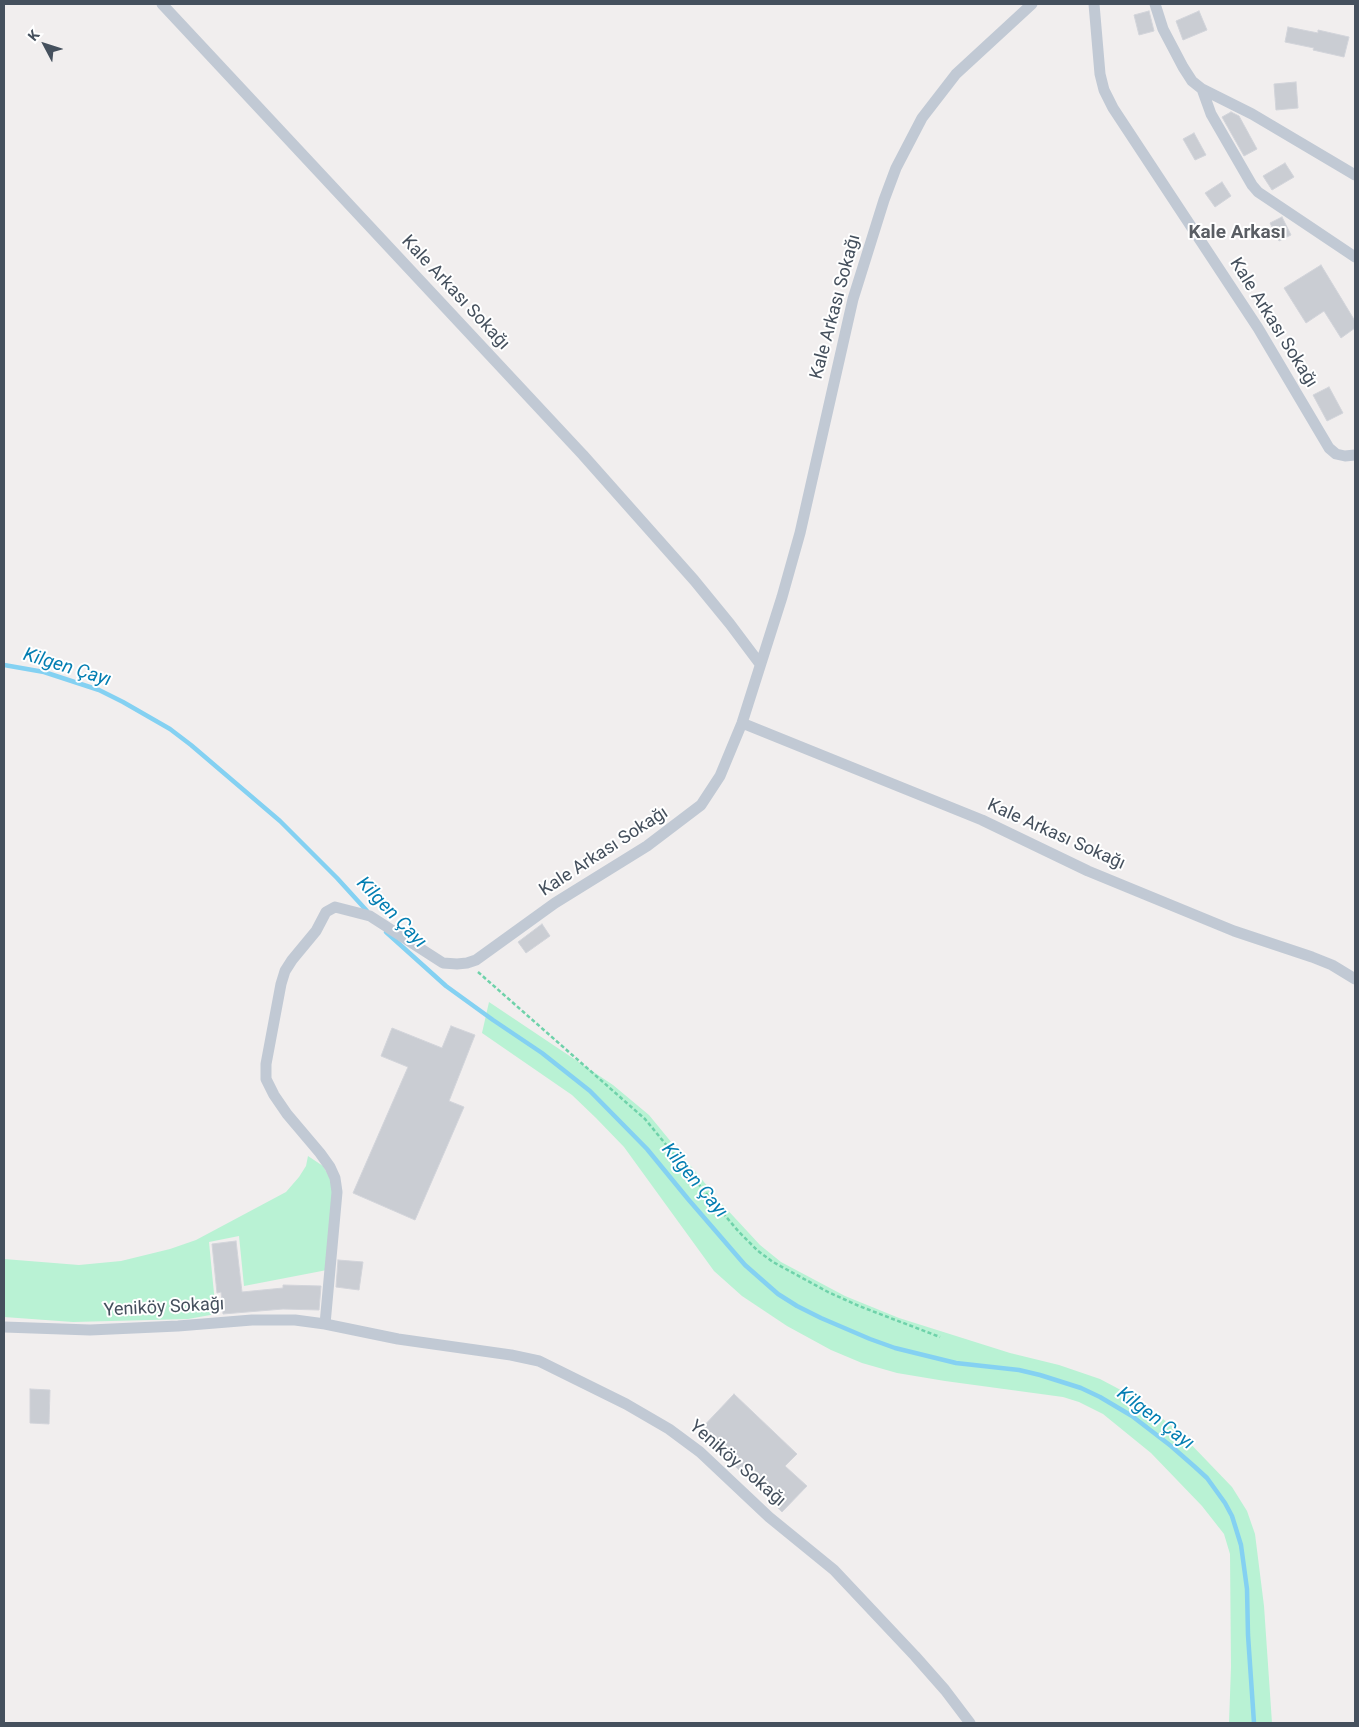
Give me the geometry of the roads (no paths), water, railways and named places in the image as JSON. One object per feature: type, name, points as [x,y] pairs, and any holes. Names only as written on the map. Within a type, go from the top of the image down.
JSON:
[{"type":"street","name":"Kale Arkası Sokağı","points":[[162,4],[643,521],[718,609],[760,664]]},
{"type":"street","name":"Kale Arkası Sokağı","points":[[326,1324],[337,1192],[335,1178],[330,1167],[283,1108],[266,1079],[266,1064],[285,971],[316,931],[326,912],[335,907],[370,916],[443,963],[467,963],[488,952],[555,903],[647,846],[701,806],[720,776],[742,723],[782,597],[800,533],[854,299],[884,200],[896,168],[922,118],[956,74],[1032,4]]},
{"type":"street","name":"Kale Arkası Sokağı","points":[[1094,4],[1100,74],[1104,90],[1113,108],[1258,328],[1329,448],[1336,454],[1345,456],[1355,455]]},
{"type":"street","points":[[1155,4],[1163,29],[1183,67],[1192,81],[1202,90],[1252,114],[1355,175]]},
{"type":"street","points":[[1202,90],[1211,114],[1258,192],[1355,256]]},
{"type":"street","name":"Kale Arkası Sokağı","points":[[742,723],[982,820],[1088,871],[1234,931],[1332,965],[1355,979]]},
{"type":"street","name":"Yeniköy Sokağı","points":[[4,1327],[90,1330],[260,1320],[295,1320],[326,1324],[390,1338],[511,1355],[538,1362],[626,1404],[669,1429],[700,1452],[769,1517],[834,1570],[916,1656],[970,1723]]},
{"type":"waterway","name":"Kilgen Çayı","points":[[4,665],[44,672],[99,690],[170,729],[280,821],[367,911]]},
{"type":"waterway","name":"Kilgen Çayı","points":[[386,932],[446,986],[542,1053],[590,1091],[647,1149],[745,1265],[778,1294],[821,1318],[895,1348],[956,1363],[1019,1370],[1081,1388],[1132,1416],[1195,1467],[1207,1478],[1225,1503],[1232,1516],[1241,1545],[1247,1589],[1254,1723]]},
{"type":"district","name":"Kale Arkası","points":[[1237,233]]}]
